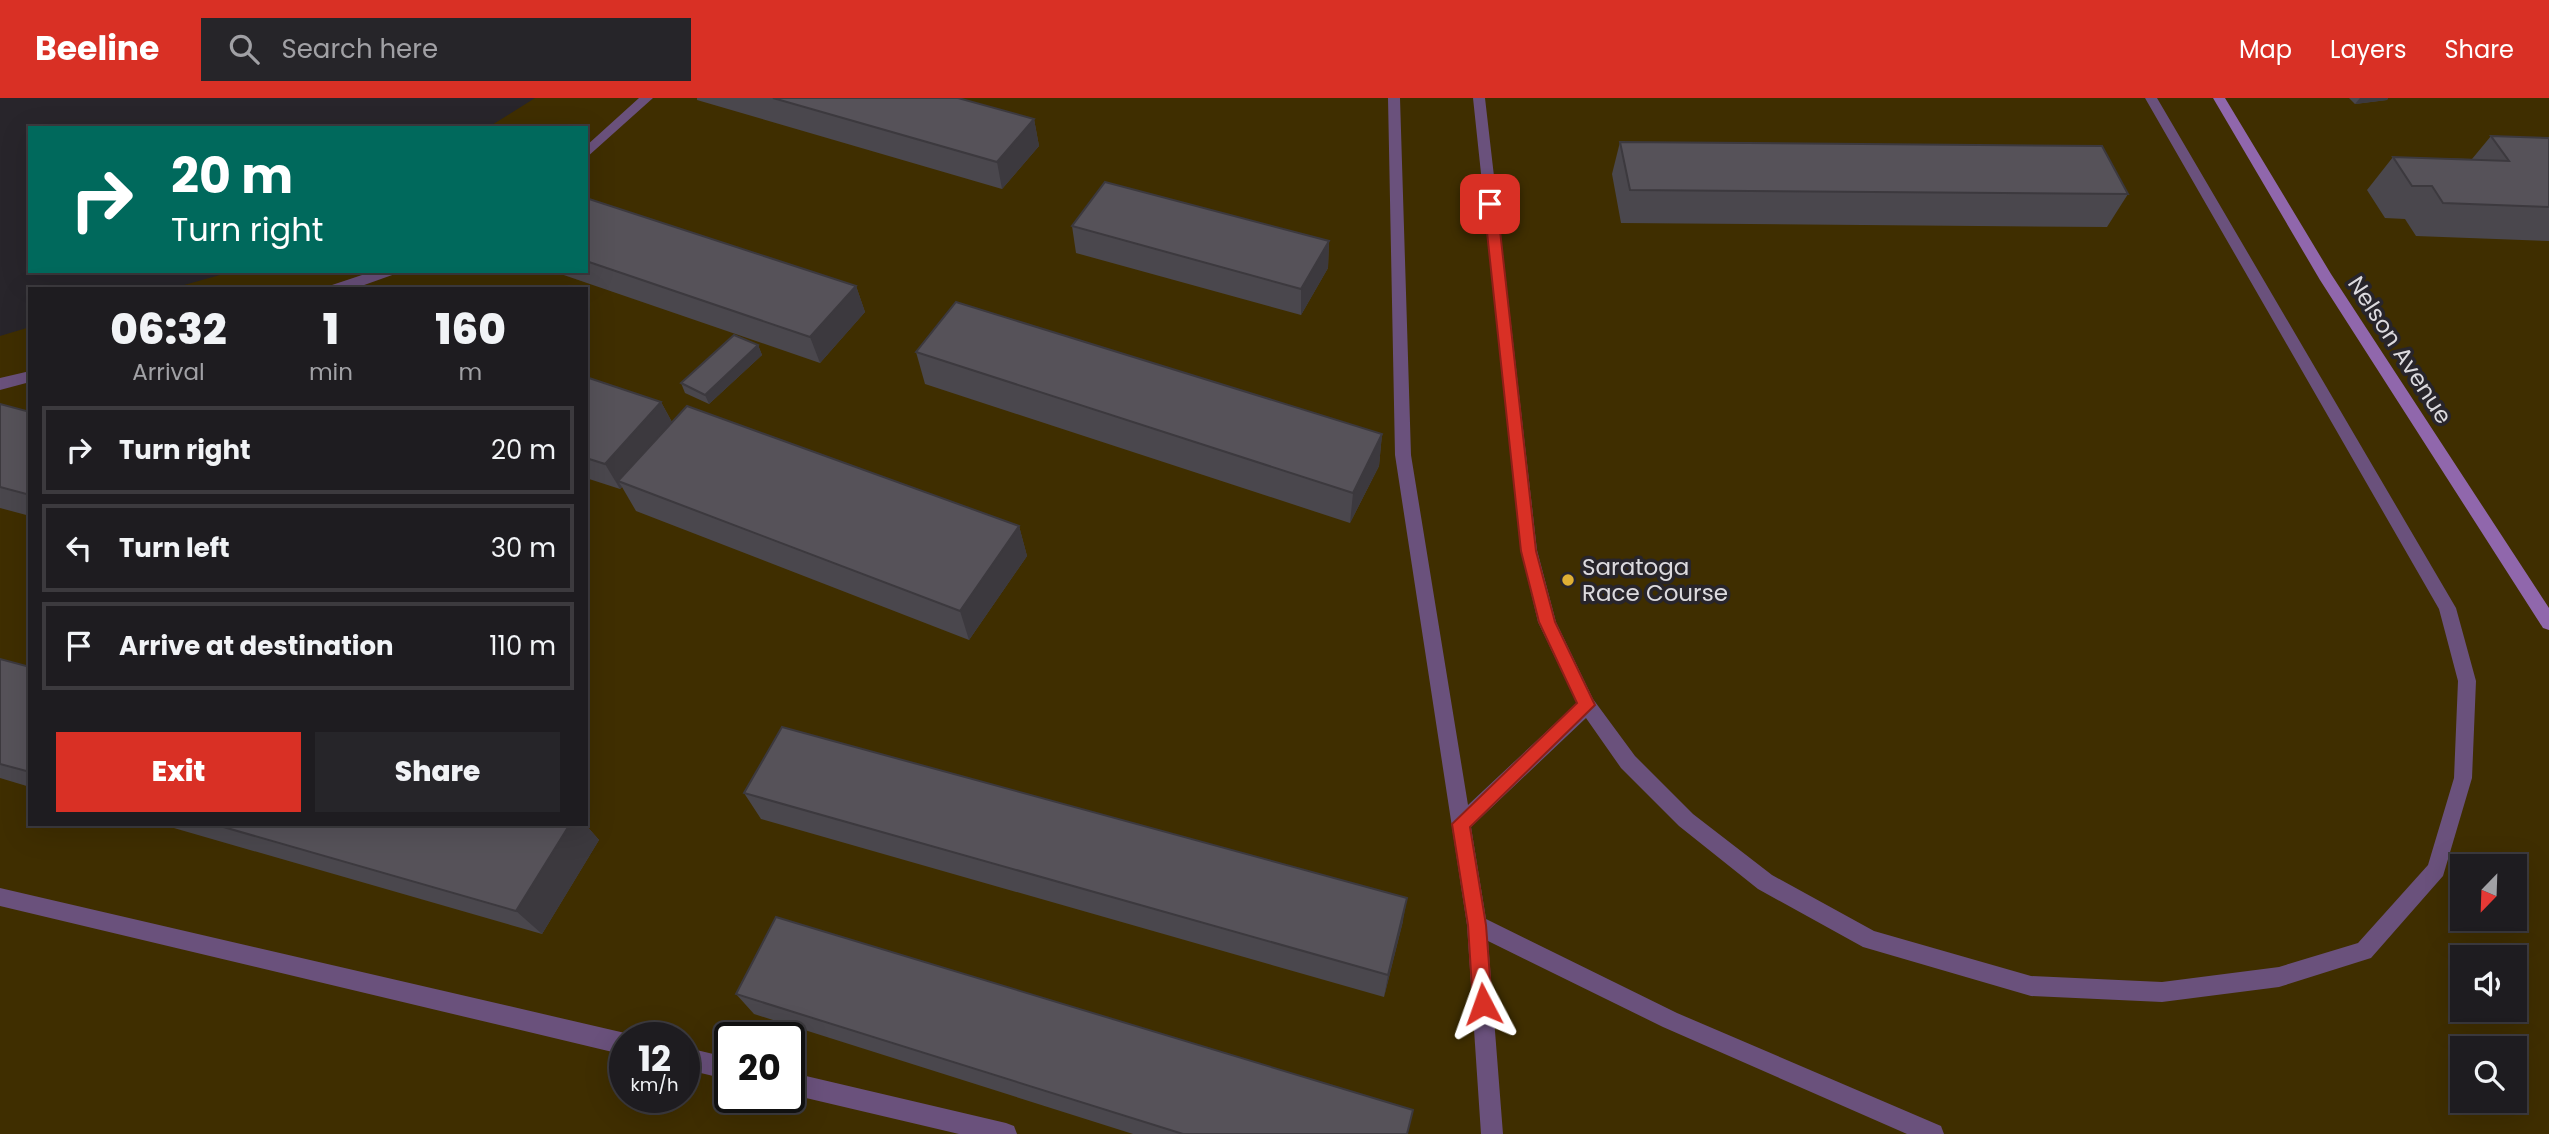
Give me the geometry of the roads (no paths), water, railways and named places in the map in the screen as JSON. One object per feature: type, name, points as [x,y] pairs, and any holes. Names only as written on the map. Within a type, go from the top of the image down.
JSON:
[{"type":"street","name":"Nelson Avenue","points":[[2219,98],[2325,277],[2549,623]]},
{"type":"lane","points":[[588,151],[648,98]]},
{"type":"lane","points":[[1394,98],[1402,455],[1477,925],[1492,1134]]},
{"type":"lane","points":[[1479,98],[1529,551],[1547,622],[1587,705],[1629,762],[1686,820],[1765,882],[1870,940],[2031,986],[2162,992],[2279,977],[2364,951],[2436,870],[2463,778],[2467,681],[2447,608],[2151,98]]},
{"type":"lane","points":[[343,287],[384,273]]},
{"type":"lane","points":[[0,384],[28,377]]},
{"type":"lane","points":[[1461,824],[1587,705]]},
{"type":"lane","points":[[0,897],[609,1040]]},
{"type":"lane","points":[[1477,925],[1670,1020],[1933,1134]]},
{"type":"lane","points":[[805,1087],[1006,1134]]},
{"type":"place","name":"Saratoga Race Course","points":[[1568,580]]}]
